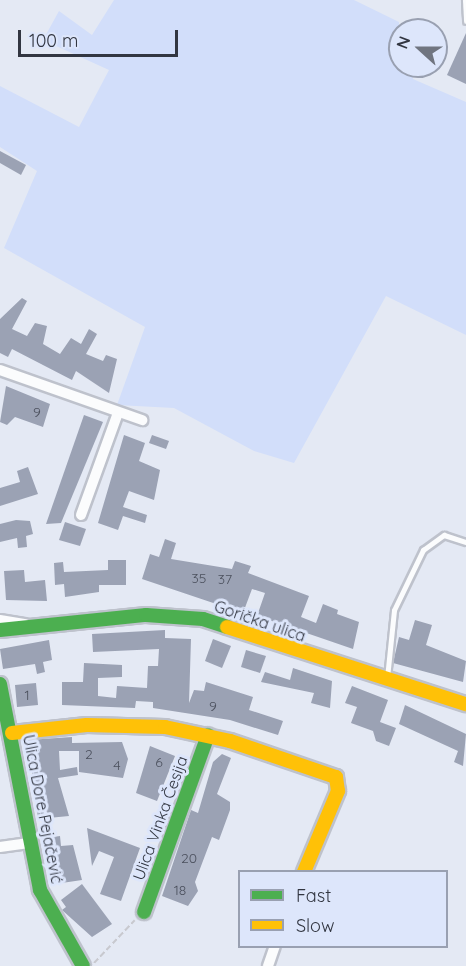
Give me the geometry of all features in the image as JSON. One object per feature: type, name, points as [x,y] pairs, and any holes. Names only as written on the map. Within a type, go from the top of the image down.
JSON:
[{"type":"street","points":[[0,370],[142,420]]},
{"type":"street","points":[[81,515],[118,413]]},
{"type":"street","name":"Gorička ulica","points":[[0,630],[147,615],[203,619],[466,704]]},
{"type":"street","name":"Gorička ulica","points":[[0,620],[36,626]]},
{"type":"street","name":"Ulica Dore Pejačević","points":[[0,684],[12,733],[29,843],[46,907],[83,966]]},
{"type":"street","name":"Ulica Vinka Česija","points":[[12,733],[114,724],[208,735],[336,777],[339,783],[305,870]]},
{"type":"street","name":"Ulica Vinka Česija","points":[[144,912],[208,735]]},
{"type":"street","points":[[0,847],[29,843]]},
{"type":"street","points":[[268,966],[274,948]]},
{"type":"lane","points":[[465,0],[466,21]]},
{"type":"lane","points":[[387,680],[394,610],[423,550],[444,535],[466,542]]},
{"type":"path","points":[[90,966],[144,912]]},
{"type":"shaded area","points":[[114,0],[354,0],[391,18],[388,18],[388,78],[413,78],[466,102],[466,335],[386,296],[294,463],[254,451],[174,408],[117,405],[145,327],[4,248],[37,171],[0,147],[0,86],[79,127],[109,70],[43,40],[59,11],[92,35]]},
{"type":"building","points":[[466,33],[466,84],[448,75]]},
{"type":"building","points":[[0,151],[26,165],[21,175],[0,163]]},
{"type":"building","points":[[22,298],[27,301],[12,329],[27,336],[35,323],[47,326],[43,344],[60,354],[71,338],[81,344],[89,329],[97,334],[86,354],[103,361],[106,355],[117,359],[109,393],[76,371],[72,380],[12,349],[8,357],[0,353],[0,319]]},
{"type":"building","points":[[6,386],[50,404],[43,427],[15,417],[7,425],[0,422]]},
{"type":"building","points":[[84,415],[103,422],[61,523],[46,524]]},
{"type":"building","points":[[124,435],[145,443],[139,461],[160,470],[154,500],[129,491],[123,507],[147,515],[145,523],[123,516],[118,530],[98,523]]},
{"type":"building","points":[[152,435],[169,441],[166,449],[149,443]]},
{"type":"building","points":[[28,467],[38,494],[0,506],[0,488],[20,482],[17,471]]},
{"type":"building","points":[[16,520],[30,521],[33,534],[26,536],[27,547],[18,548],[17,538],[0,542],[0,524]]},
{"type":"building","points":[[65,522],[86,529],[80,546],[59,540]]},
{"type":"building","points":[[165,539],[176,543],[171,559],[232,569],[235,561],[251,566],[248,573],[309,596],[301,617],[316,623],[323,604],[338,610],[337,614],[359,622],[353,649],[257,616],[265,593],[252,589],[243,613],[142,579],[150,554],[159,557]]},
{"type":"building","points":[[108,560],[126,560],[126,585],[99,585],[99,592],[65,597],[64,584],[55,585],[54,563],[63,562],[64,572],[108,570]]},
{"type":"building","points":[[24,570],[25,582],[45,580],[47,601],[6,600],[4,571]]},
{"type":"building","points":[[415,620],[432,625],[426,645],[466,661],[463,682],[393,663],[399,637],[409,640]]},
{"type":"building","points":[[165,630],[165,638],[191,639],[189,703],[194,690],[204,691],[206,682],[253,697],[249,710],[283,721],[278,735],[230,720],[153,708],[153,702],[136,701],[135,708],[62,705],[62,682],[83,682],[84,663],[122,665],[122,677],[98,678],[98,696],[116,698],[117,686],[147,688],[148,666],[158,666],[159,649],[93,652],[92,634]]},
{"type":"building","points":[[213,639],[231,646],[222,668],[205,661]]},
{"type":"building","points":[[49,640],[52,660],[43,662],[45,672],[37,674],[35,664],[3,669],[0,649]]},
{"type":"building","points":[[246,650],[266,656],[260,673],[241,667]]},
{"type":"building","points":[[293,668],[332,681],[330,708],[311,703],[314,693],[261,682],[265,672],[290,680]]},
{"type":"building","points":[[36,683],[38,705],[17,707],[15,685]]},
{"type":"building","points":[[352,686],[388,700],[380,722],[396,728],[389,746],[376,741],[373,731],[351,723],[357,707],[345,703]]},
{"type":"building","points":[[405,705],[466,734],[463,766],[454,762],[458,751],[399,724]]},
{"type":"building","points":[[72,737],[72,743],[122,742],[128,759],[123,778],[79,772],[79,751],[59,751],[60,770],[77,767],[78,775],[58,778],[69,816],[38,819],[28,740]]},
{"type":"building","points":[[150,746],[175,756],[157,801],[136,793]]},
{"type":"building","points":[[222,754],[231,758],[217,794],[230,802],[230,810],[219,840],[212,837],[195,882],[198,891],[188,906],[162,896],[191,810],[198,813],[213,762]]},
{"type":"building","points":[[87,828],[140,848],[121,901],[100,894],[114,857],[99,851],[92,866]]},
{"type":"building","points":[[60,836],[61,846],[73,845],[82,880],[55,884],[46,838]]},
{"type":"building","points":[[82,884],[112,924],[92,937],[62,910],[66,907],[61,900]]},
{"type":"traffic: fast","points":[[0,630],[146,615],[203,619],[227,627]]},
{"type":"traffic: fast","points":[[0,684],[40,890],[83,966]]},
{"type":"traffic: fast","points":[[144,912],[208,735]]},
{"type":"traffic: slow","points":[[227,627],[466,704]]},
{"type":"traffic: slow","points":[[12,733],[87,725],[165,727],[230,741],[336,777],[338,791],[305,870]]}]
